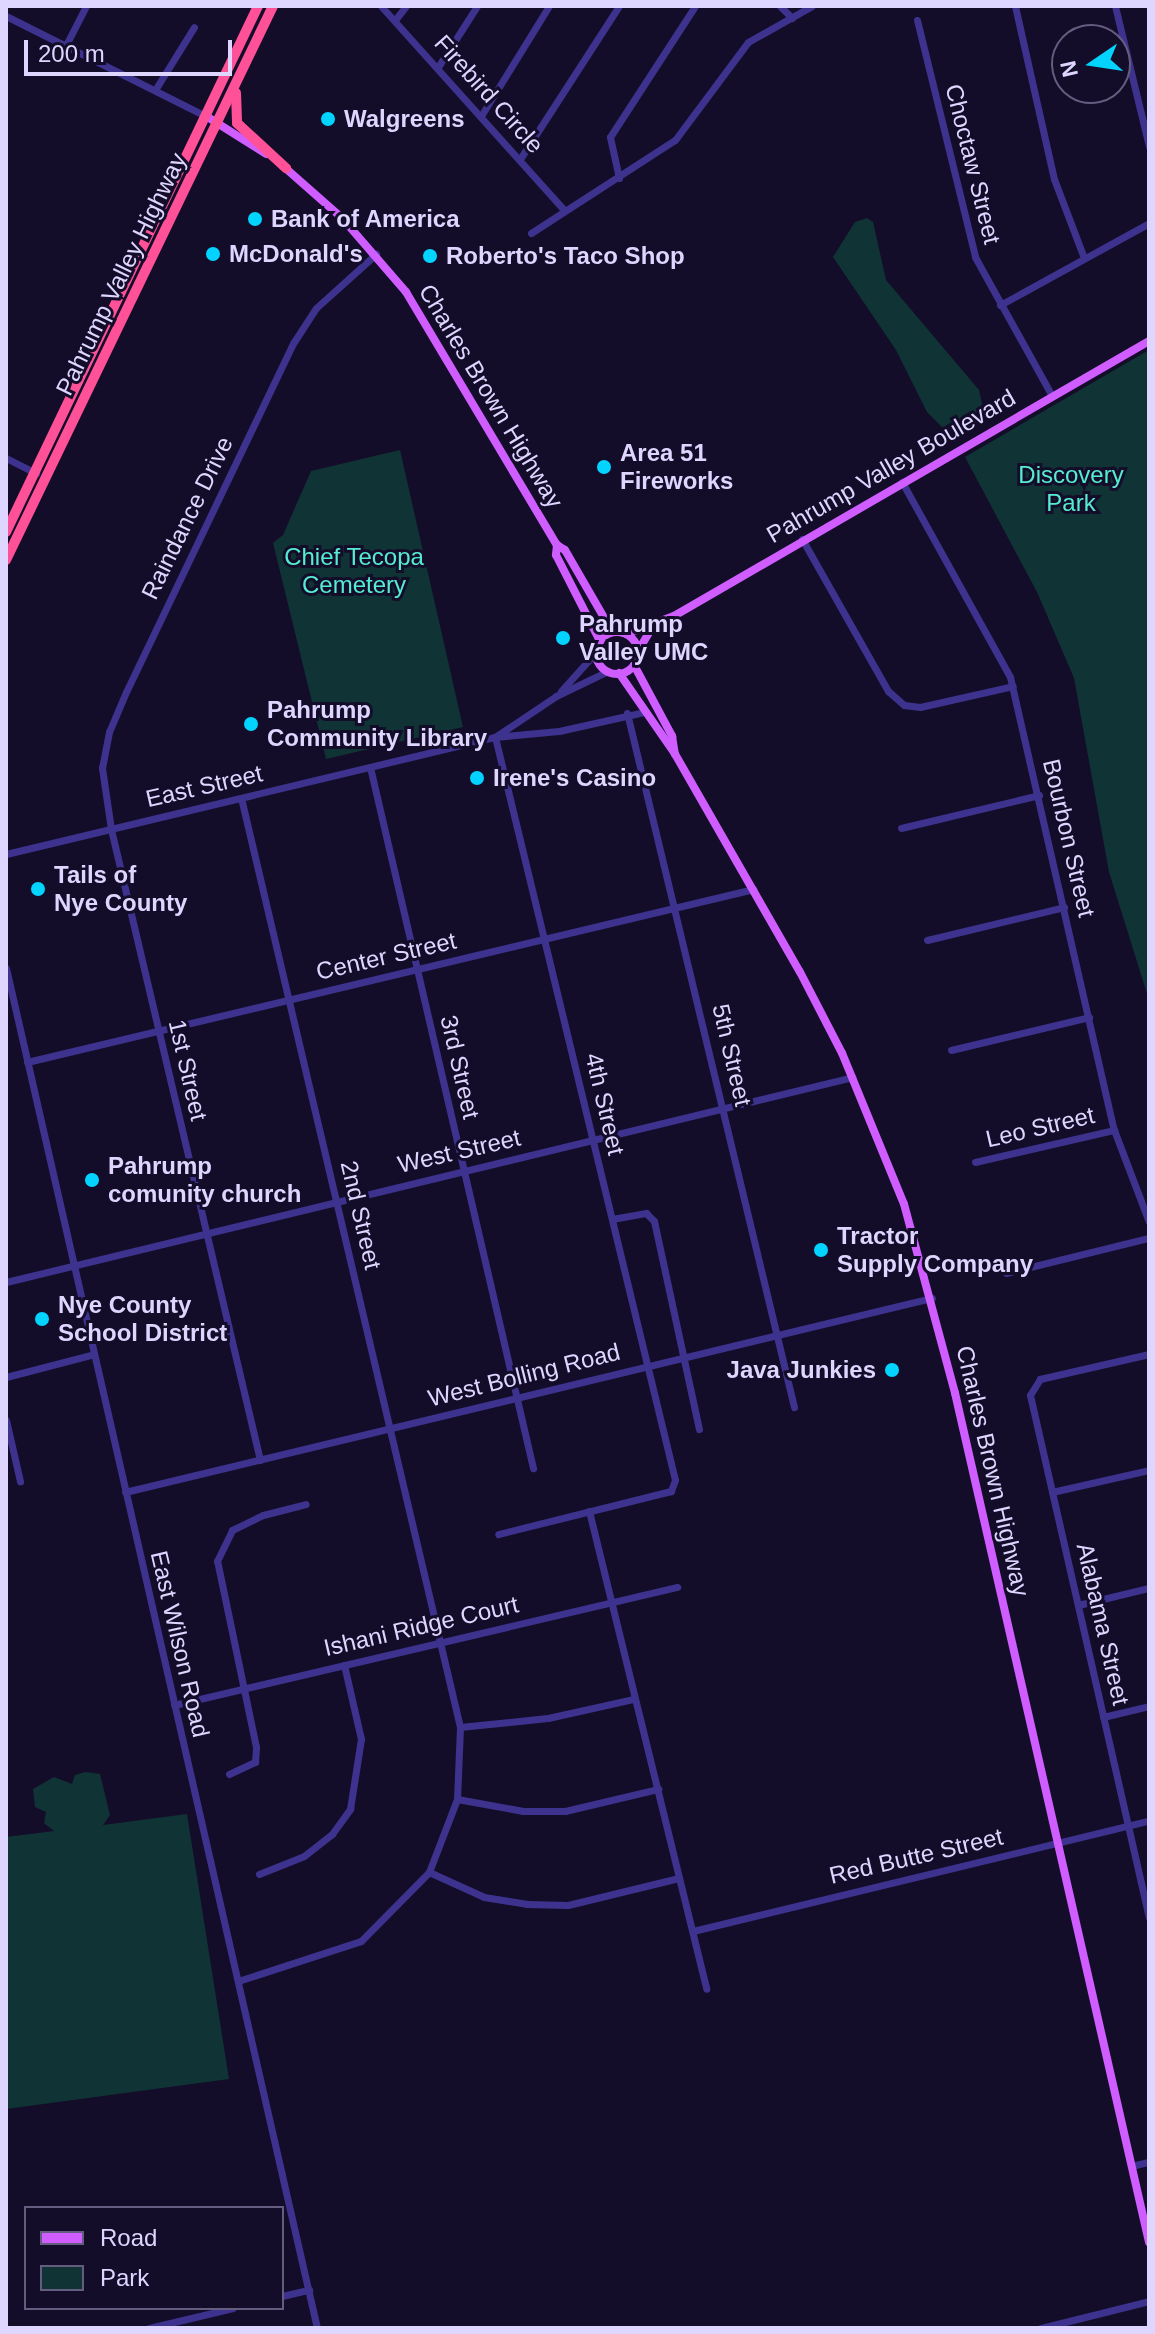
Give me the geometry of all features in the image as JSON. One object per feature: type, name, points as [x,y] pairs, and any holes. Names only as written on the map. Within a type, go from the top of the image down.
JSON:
[{"type":"highway","name":"Pahrump Valley Highway","points":[[6,560],[40,475],[157,216],[258,6]]},
{"type":"highway","name":"Pahrump Valley Highway","points":[[6,532],[40,475],[148,264],[273,6]]},
{"type":"highway","points":[[236,82],[235,119],[286,168]]},
{"type":"highway","points":[[148,264],[161,224],[157,216]]},
{"type":"main road","name":"Charles Brown Highway","points":[[206,116],[286,168],[376,254],[446,352],[557,545],[565,550],[606,621],[624,633]]},
{"type":"main road","name":"Pahrump Valley Boulevard","points":[[624,633],[653,626],[1149,341]]},
{"type":"main road","name":"Charles Brown Highway","points":[[557,545],[556,555],[600,641]]},
{"type":"main road","name":"Pahrump Valley Boulevard","points":[[638,651],[653,626]]},
{"type":"main road","points":[[624,633],[638,651],[634,665],[619,673],[608,671],[596,652],[600,641],[624,633]]},
{"type":"main road","name":"Charles Brown Highway","points":[[634,665],[672,736],[675,754]]},
{"type":"main road","name":"Charles Brown Highway","points":[[619,673],[675,754],[754,889],[853,1077],[904,1204],[932,1298],[1149,2242]]},
{"type":"street","points":[[66,45],[86,6]]},
{"type":"street","name":"Firebird Circle","points":[[381,6],[565,211]]},
{"type":"street","points":[[395,20],[406,6]]},
{"type":"street","points":[[438,67],[477,6]]},
{"type":"street","points":[[481,116],[549,6]]},
{"type":"street","points":[[520,159],[619,6]]},
{"type":"street","points":[[619,178],[610,137],[695,6]]},
{"type":"street","points":[[780,6],[792,18]]},
{"type":"street","points":[[531,233],[619,178],[687,127],[748,42],[812,6]]},
{"type":"street","points":[[1015,6],[1054,179],[1084,258]]},
{"type":"street","points":[[1115,6],[1149,147]]},
{"type":"street","points":[[6,16],[206,116]]},
{"type":"street","name":"Choctaw Street","points":[[917,20],[965,224],[1000,305],[1052,396]]},
{"type":"street","points":[[155,90],[194,27]]},
{"type":"street","points":[[1000,305],[1149,223]]},
{"type":"street","name":"Raindance Drive","points":[[111,829],[102,768],[109,732],[126,692],[294,342],[316,308],[376,254]]},
{"type":"street","points":[[6,458],[40,475]]},
{"type":"street","name":"Bourbon Street","points":[[902,482],[1013,686],[1114,1130],[1149,1222]]},
{"type":"street","points":[[802,539],[888,691],[904,705],[920,707],[1013,686]]},
{"type":"street","points":[[556,696],[596,652]]},
{"type":"street","points":[[495,737],[556,696],[608,671]]},
{"type":"street","name":"East Street","points":[[6,854],[495,737],[559,731],[627,713],[645,712]]},
{"type":"street","name":"5th Street","points":[[627,713],[677,909],[794,1407]]},
{"type":"street","name":"4th Street","points":[[495,737],[675,1480],[671,1491],[589,1511]]},
{"type":"street","name":"3rd Street","points":[[370,767],[533,1468]]},
{"type":"street","points":[[901,828],[1039,795]]},
{"type":"street","name":"2nd Street","points":[[241,798],[460,1727],[457,1799],[429,1872]]},
{"type":"street","name":"1st Street","points":[[111,829],[260,1460]]},
{"type":"street","name":"Center Street","points":[[27,1062],[754,889]]},
{"type":"street","points":[[927,940],[1064,907]]},
{"type":"street","name":"East Wilson Road","points":[[6,968],[317,2328]]},
{"type":"street","points":[[951,1050],[1089,1017]]},
{"type":"street","name":"West Street","points":[[6,1282],[853,1077]]},
{"type":"street","name":"Leo Street","points":[[975,1162],[1114,1130]]},
{"type":"street","points":[[612,1219],[646,1213],[654,1221],[699,1429]]},
{"type":"street","points":[[1006,1273],[1149,1238]]},
{"type":"street","name":"West Bolling Road","points":[[125,1492],[932,1298]]},
{"type":"street","points":[[6,1377],[94,1354]]},
{"type":"street","name":"Alabama Street","points":[[1149,1354],[1040,1379],[1032,1387],[1052,1492],[1149,1918]]},
{"type":"street","points":[[6,1420],[20,1481]]},
{"type":"street","points":[[1052,1492],[1149,1470]]},
{"type":"street","points":[[229,1774],[255,1762],[244,1688],[217,1561],[232,1530],[263,1515],[306,1504]]},
{"type":"street","points":[[498,1534],[589,1511],[706,1989]]},
{"type":"street","name":"Ishani Ridge Court","points":[[174,1705],[677,1587]]},
{"type":"street","points":[[1078,1605],[1149,1588]]},
{"type":"street","points":[[259,1874],[304,1856],[332,1834],[350,1809],[361,1739],[344,1665]]},
{"type":"street","points":[[460,1727],[548,1718],[634,1699]]},
{"type":"street","points":[[1103,1717],[1149,1706]]},
{"type":"street","points":[[457,1799],[523,1811],[565,1811],[658,1789]]},
{"type":"street","name":"Red Butte Street","points":[[693,1931],[1149,1821]]},
{"type":"street","points":[[238,1981],[361,1941],[429,1872],[484,1897],[527,1904],[568,1905],[679,1878]]},
{"type":"street","points":[[1131,2166],[1149,2162]]},
{"type":"street","points":[[284,2296],[309,2290]]},
{"type":"street","points":[[1041,2328],[1149,2301]]},
{"type":"street","points":[[149,2328],[225,2310]]},
{"type":"green space","points":[[867,218],[873,222],[886,280],[979,390],[984,412],[975,420],[943,428],[927,412],[896,350],[833,257],[855,222]]},
{"type":"green space","name":"Discovery Park","points":[[1149,350],[1149,1000],[1109,872],[1074,678],[1037,592],[965,457]]},
{"type":"green space","name":"Chief Tecopa Cemetery","points":[[400,450],[463,727],[326,759],[273,543],[283,535],[311,471]]},
{"type":"green space","points":[[85,1772],[100,1774],[110,1815],[103,1825],[187,1814],[229,2079],[6,2109],[6,1837],[54,1831],[44,1823],[46,1812],[35,1807],[33,1789],[54,1777],[72,1784],[75,1775]]},
{"type":"place","name":"Walgreens","points":[[328,119]]},
{"type":"place","name":"Bank of America","points":[[255,219]]},
{"type":"place","name":"McDonald's","points":[[213,254]]},
{"type":"place","name":"Roberto's Taco Shop","points":[[430,256]]},
{"type":"place","name":"Area 51 Fireworks","points":[[604,467]]},
{"type":"place","name":"Pahrump Valley UMC","points":[[563,638]]},
{"type":"place","name":"Pahrump Community Library","points":[[251,724]]},
{"type":"place","name":"Irene's Casino","points":[[477,778]]},
{"type":"place","name":"Tails of Nye County","points":[[38,889]]},
{"type":"place","name":"Pahrump comunity church","points":[[92,1180]]},
{"type":"place","name":"Tractor Supply Company","points":[[821,1250]]},
{"type":"place","name":"Nye County School District","points":[[42,1319]]},
{"type":"place","name":"Java Junkies","points":[[892,1370]]}]
